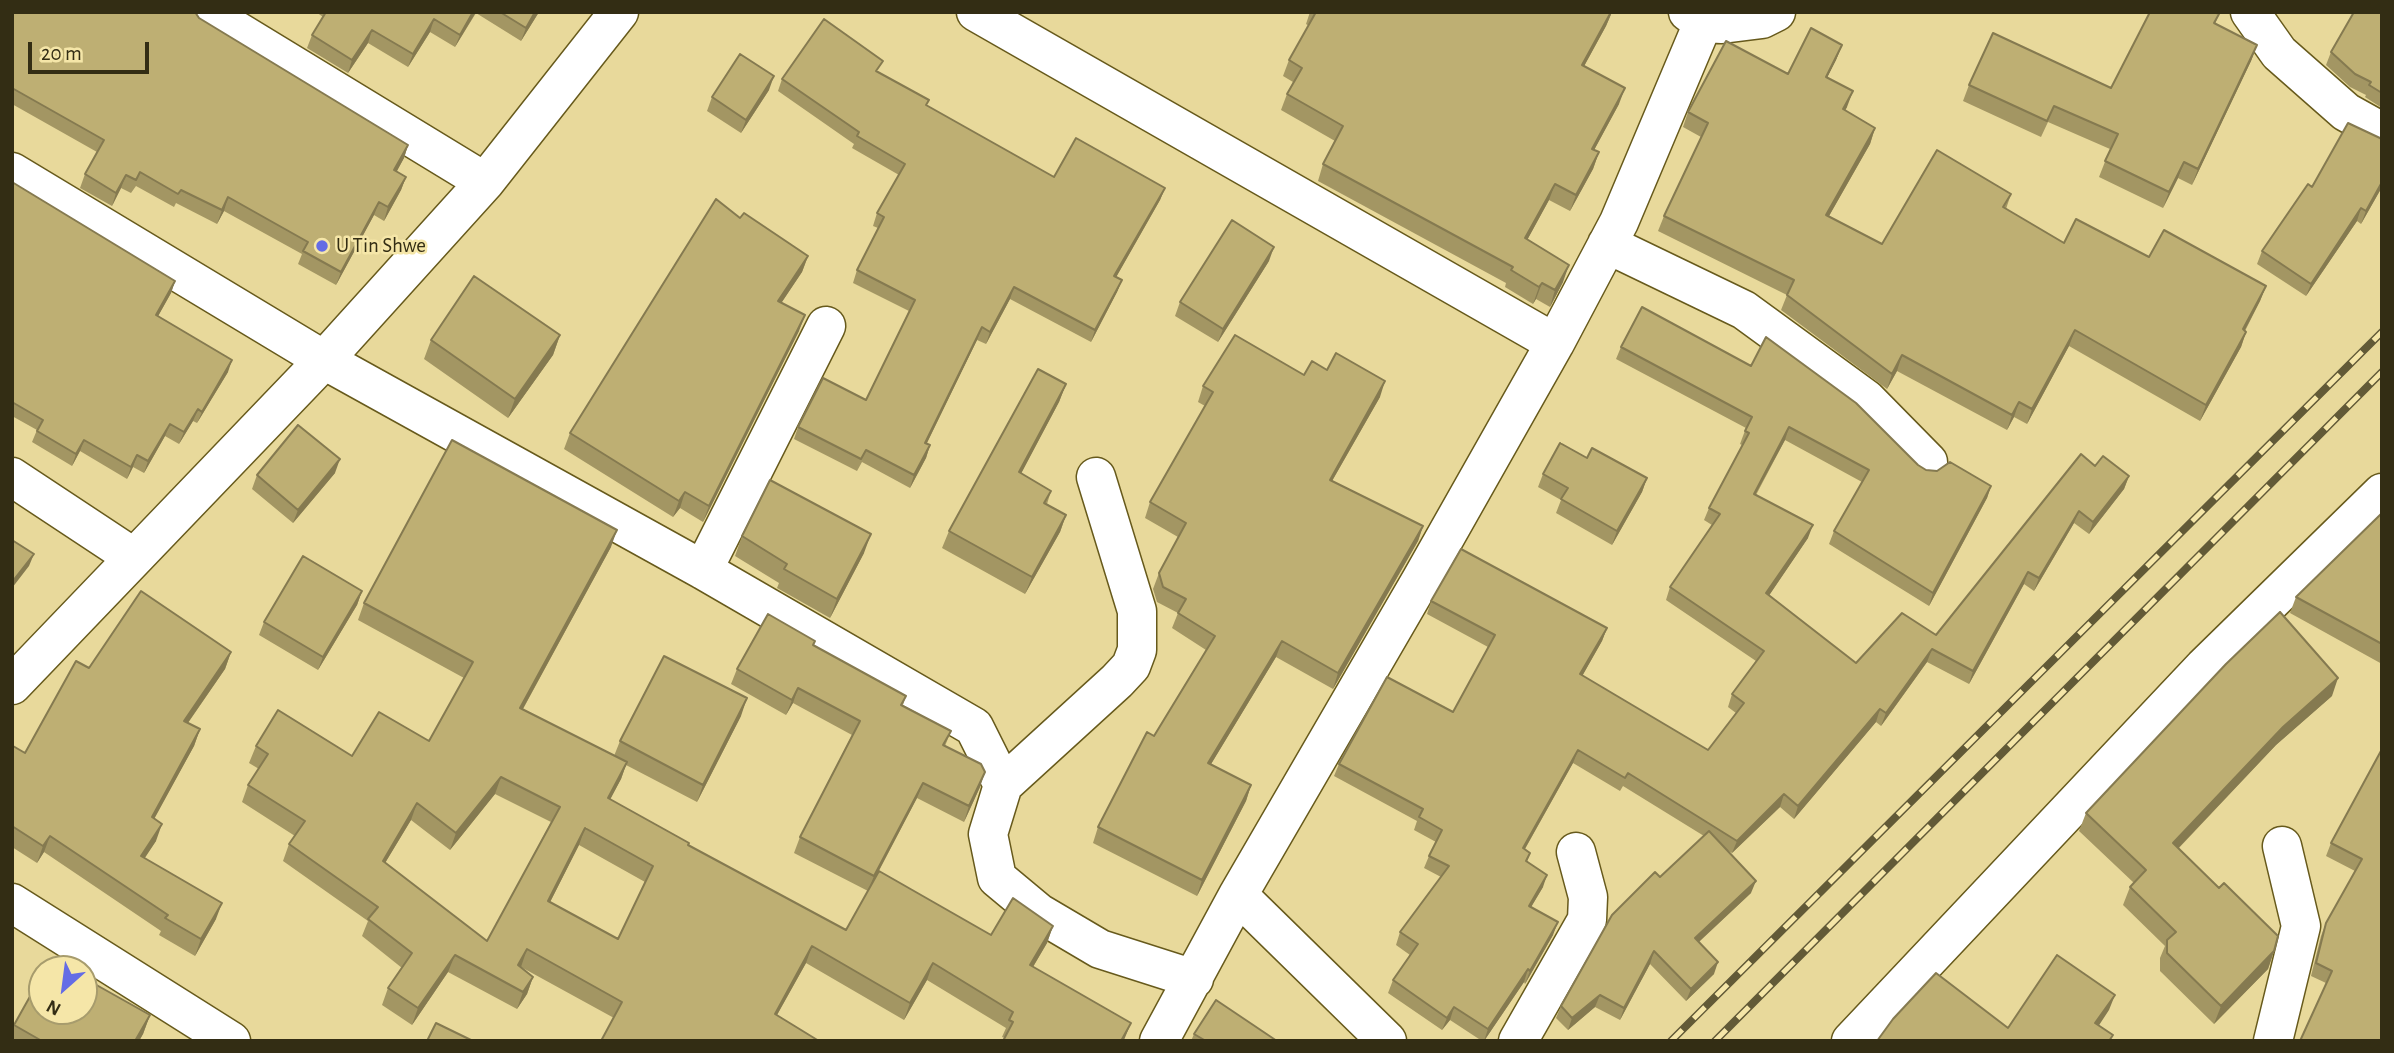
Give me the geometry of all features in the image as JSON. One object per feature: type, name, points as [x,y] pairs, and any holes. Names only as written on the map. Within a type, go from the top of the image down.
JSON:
[{"type":"street","points":[[206,12],[485,182]]},
{"type":"street","points":[[12,685],[324,360],[485,182],[619,12]]},
{"type":"street","points":[[976,12],[1555,343]]},
{"type":"street","points":[[1159,1041],[1238,895],[1555,343],[1607,244],[1696,18],[1762,19],[1776,12]]},
{"type":"street","points":[[2250,12],[2279,53],[2346,112],[2382,132]]},
{"type":"street","points":[[12,172],[324,360],[703,570],[974,727],[1003,785]]},
{"type":"street","points":[[1607,244],[1744,310],[1866,399],[1928,462]]},
{"type":"street","points":[[703,570],[826,327]]},
{"type":"street","points":[[12,477],[133,557]]},
{"type":"street","points":[[1096,477],[1137,611],[1138,650],[1131,666],[1117,681],[1003,785],[988,834],[997,878],[1039,913],[1100,949],[1194,979]]},
{"type":"street","points":[[1851,1041],[2204,667],[2382,493]]},
{"type":"street","points":[[2273,1041],[2301,926],[2283,846]]},
{"type":"street","points":[[1518,1041],[1587,920],[1588,897],[1576,852]]},
{"type":"street","points":[[1238,895],[1387,1041]]},
{"type":"street","points":[[12,903],[231,1041]]},
{"type":"building","points":[[12,12],[195,12],[199,18],[408,145],[394,170],[406,177],[388,207],[379,202],[341,272],[303,251],[308,242],[228,197],[222,210],[181,190],[178,194],[140,172],[136,180],[126,175],[116,193],[85,174],[104,140],[12,88]]},
{"type":"building","points":[[326,12],[473,12],[460,35],[434,19],[413,54],[372,30],[352,60],[312,35]]},
{"type":"building","points":[[500,12],[535,12],[526,28]]},
{"type":"building","points":[[1316,12],[1611,12],[1582,65],[1625,88],[1592,149],[1599,152],[1576,195],[1555,184],[1525,238],[1569,265],[1555,290],[1542,283],[1539,287],[1511,270],[1513,267],[1323,164],[1343,126],[1287,94],[1302,68],[1289,60]]},
{"type":"building","points":[[2150,12],[2214,12],[2219,14],[2214,23],[2257,45],[2198,169],[2184,162],[2169,192],[2105,161],[2118,134],[2054,106],[2047,121],[1969,85],[1993,33],[2111,88]]},
{"type":"building","points":[[2354,12],[2382,12],[2382,93],[2369,85],[2371,82],[2355,74],[2331,52]]},
{"type":"building","points":[[824,19],[883,61],[876,71],[929,100],[926,105],[1054,177],[1076,138],[1165,188],[1114,276],[1122,280],[1095,330],[1014,287],[990,332],[982,327],[925,443],[930,445],[914,475],[866,450],[861,459],[798,427],[823,378],[866,400],[915,300],[857,270],[884,217],[877,213],[905,164],[857,136],[859,132],[782,79]]},
{"type":"building","points":[[1811,28],[1842,45],[1826,77],[1853,91],[1843,109],[1875,128],[1826,215],[1882,244],[1937,150],[2011,194],[2003,207],[2064,243],[2076,219],[2149,257],[2164,230],[2266,286],[2243,329],[2246,332],[2206,405],[2075,330],[2032,409],[2019,402],[2012,415],[1902,355],[1892,374],[1787,295],[1794,280],[1664,216],[1708,123],[1688,112],[1726,41],[1788,74]]},
{"type":"building","points":[[740,54],[774,76],[746,120],[712,97]]},
{"type":"building","points":[[2348,123],[2382,139],[2382,182],[2366,211],[2361,208],[2311,284],[2262,251],[2308,184],[2312,187]]},
{"type":"building","points":[[12,182],[175,281],[156,315],[232,360],[202,412],[198,409],[184,432],[170,424],[148,461],[137,455],[131,467],[84,440],[76,454],[37,431],[43,420],[12,402]]},
{"type":"building","points":[[716,199],[740,218],[744,213],[808,256],[778,301],[805,315],[709,506],[685,492],[679,501],[570,433]]},
{"type":"building","points":[[1232,220],[1274,247],[1223,329],[1180,302]]},
{"type":"building","points":[[474,276],[560,335],[515,399],[431,340]]},
{"type":"building","points":[[1642,307],[1751,366],[1766,337],[1856,403],[1918,465],[1926,470],[1937,471],[1950,462],[1991,486],[1933,593],[1834,531],[1869,470],[1789,427],[1754,494],[1813,525],[1766,593],[1856,663],[1902,613],[1936,635],[2081,454],[2095,466],[2103,456],[2129,476],[2093,522],[2079,511],[2039,578],[2028,572],[1973,671],[1932,649],[1886,713],[1880,709],[1798,806],[1784,794],[1737,841],[1628,773],[1625,778],[1578,750],[1523,848],[1530,853],[1526,861],[1547,875],[1529,906],[1558,922],[1530,971],[1528,969],[1488,1029],[1454,1007],[1447,1018],[1393,980],[1418,944],[1400,932],[1449,866],[1429,856],[1442,830],[1419,817],[1423,809],[1339,764],[1387,677],[1453,712],[1495,635],[1431,601],[1461,549],[1607,628],[1580,674],[1708,750],[1744,703],[1732,694],[1764,651],[1670,587],[1720,514],[1709,508],[1749,433],[1745,431],[1752,417],[1621,347]]},
{"type":"building","points":[[1235,335],[1304,375],[1312,361],[1327,370],[1336,353],[1385,381],[1330,480],[1423,526],[1338,673],[1282,641],[1208,763],[1251,785],[1202,880],[1098,827],[1147,732],[1154,736],[1215,636],[1178,613],[1186,599],[1163,587],[1159,573],[1186,523],[1150,502],[1213,392],[1203,386]]},
{"type":"building","points":[[1038,369],[1066,384],[1019,472],[1051,491],[1044,503],[1066,515],[1032,577],[949,531]]},
{"type":"building","points":[[298,425],[340,459],[298,510],[257,475]]},
{"type":"building","points":[[452,440],[617,530],[520,708],[627,762],[608,798],[689,843],[688,845],[846,930],[879,871],[991,935],[1013,898],[1053,926],[1030,965],[1131,1023],[1121,1041],[1003,1041],[1013,1022],[1009,1020],[1013,1012],[933,963],[910,1003],[812,946],[775,1014],[819,1041],[601,1041],[622,1002],[527,949],[518,965],[533,977],[523,992],[455,955],[418,1008],[388,988],[412,953],[368,919],[378,907],[289,844],[305,821],[248,785],[268,754],[256,746],[278,710],[352,756],[379,712],[429,741],[473,662],[364,603]],"holes":[[[501,777],[560,807],[487,941],[383,861],[417,803],[456,833]],[[585,828],[653,866],[618,939],[548,901]]]},
{"type":"building","points":[[1560,443],[1587,458],[1592,448],[1647,478],[1617,531],[1561,499],[1568,488],[1543,474]]},
{"type":"building","points":[[770,480],[871,534],[837,599],[784,569],[787,564],[742,536]]},
{"type":"building","points":[[2382,513],[2382,644],[2296,597]]},
{"type":"building","points":[[12,540],[34,554],[12,582]]},
{"type":"building","points":[[303,556],[362,591],[323,657],[264,622]]},
{"type":"building","points":[[141,591],[231,652],[184,721],[200,729],[152,817],[162,824],[141,856],[222,903],[201,939],[165,918],[168,915],[50,836],[43,846],[12,826],[12,747],[25,753],[76,661],[89,668]]},
{"type":"building","points":[[2280,612],[2338,678],[2283,727],[2173,843],[2219,888],[2224,883],[2278,936],[2274,951],[2221,1006],[2167,953],[2167,940],[2176,932],[2130,887],[2146,870],[2086,813],[2226,664]]},
{"type":"building","points":[[768,614],[815,641],[813,645],[906,696],[901,705],[951,731],[943,745],[981,764],[985,772],[969,806],[923,783],[874,876],[800,837],[860,721],[798,688],[792,700],[737,669]]},
{"type":"building","points":[[664,656],[747,698],[703,785],[620,741]]},
{"type":"building","points":[[2382,749],[2382,1041],[2300,1041],[2332,971],[2316,963],[2326,923],[2362,859],[2331,843]]},
{"type":"building","points":[[1709,831],[1756,881],[1695,938],[1718,962],[1691,989],[1654,951],[1624,1008],[1600,995],[1572,1018],[1561,1006],[1612,915],[1655,872],[1660,877]]},
{"type":"building","points":[[2057,955],[2115,995],[2095,1023],[2113,1035],[2109,1041],[1877,1041],[1893,1019],[1936,973],[2008,1028]]},
{"type":"building","points":[[98,986],[150,1015],[135,1041],[42,1041],[14,1025],[28,1000],[28,1025],[98,1025]]},
{"type":"building","points":[[1216,1000],[1277,1041],[1206,1041],[1194,1034]]},
{"type":"building","points":[[436,1023],[473,1041],[427,1041]]},
{"type":"railway","points":[[1671,1041],[2382,332]]},
{"type":"railway","points":[[1715,1041],[2382,372]]},
{"type":"place","name":"U Tin Shwe","points":[[322,246]]}]
